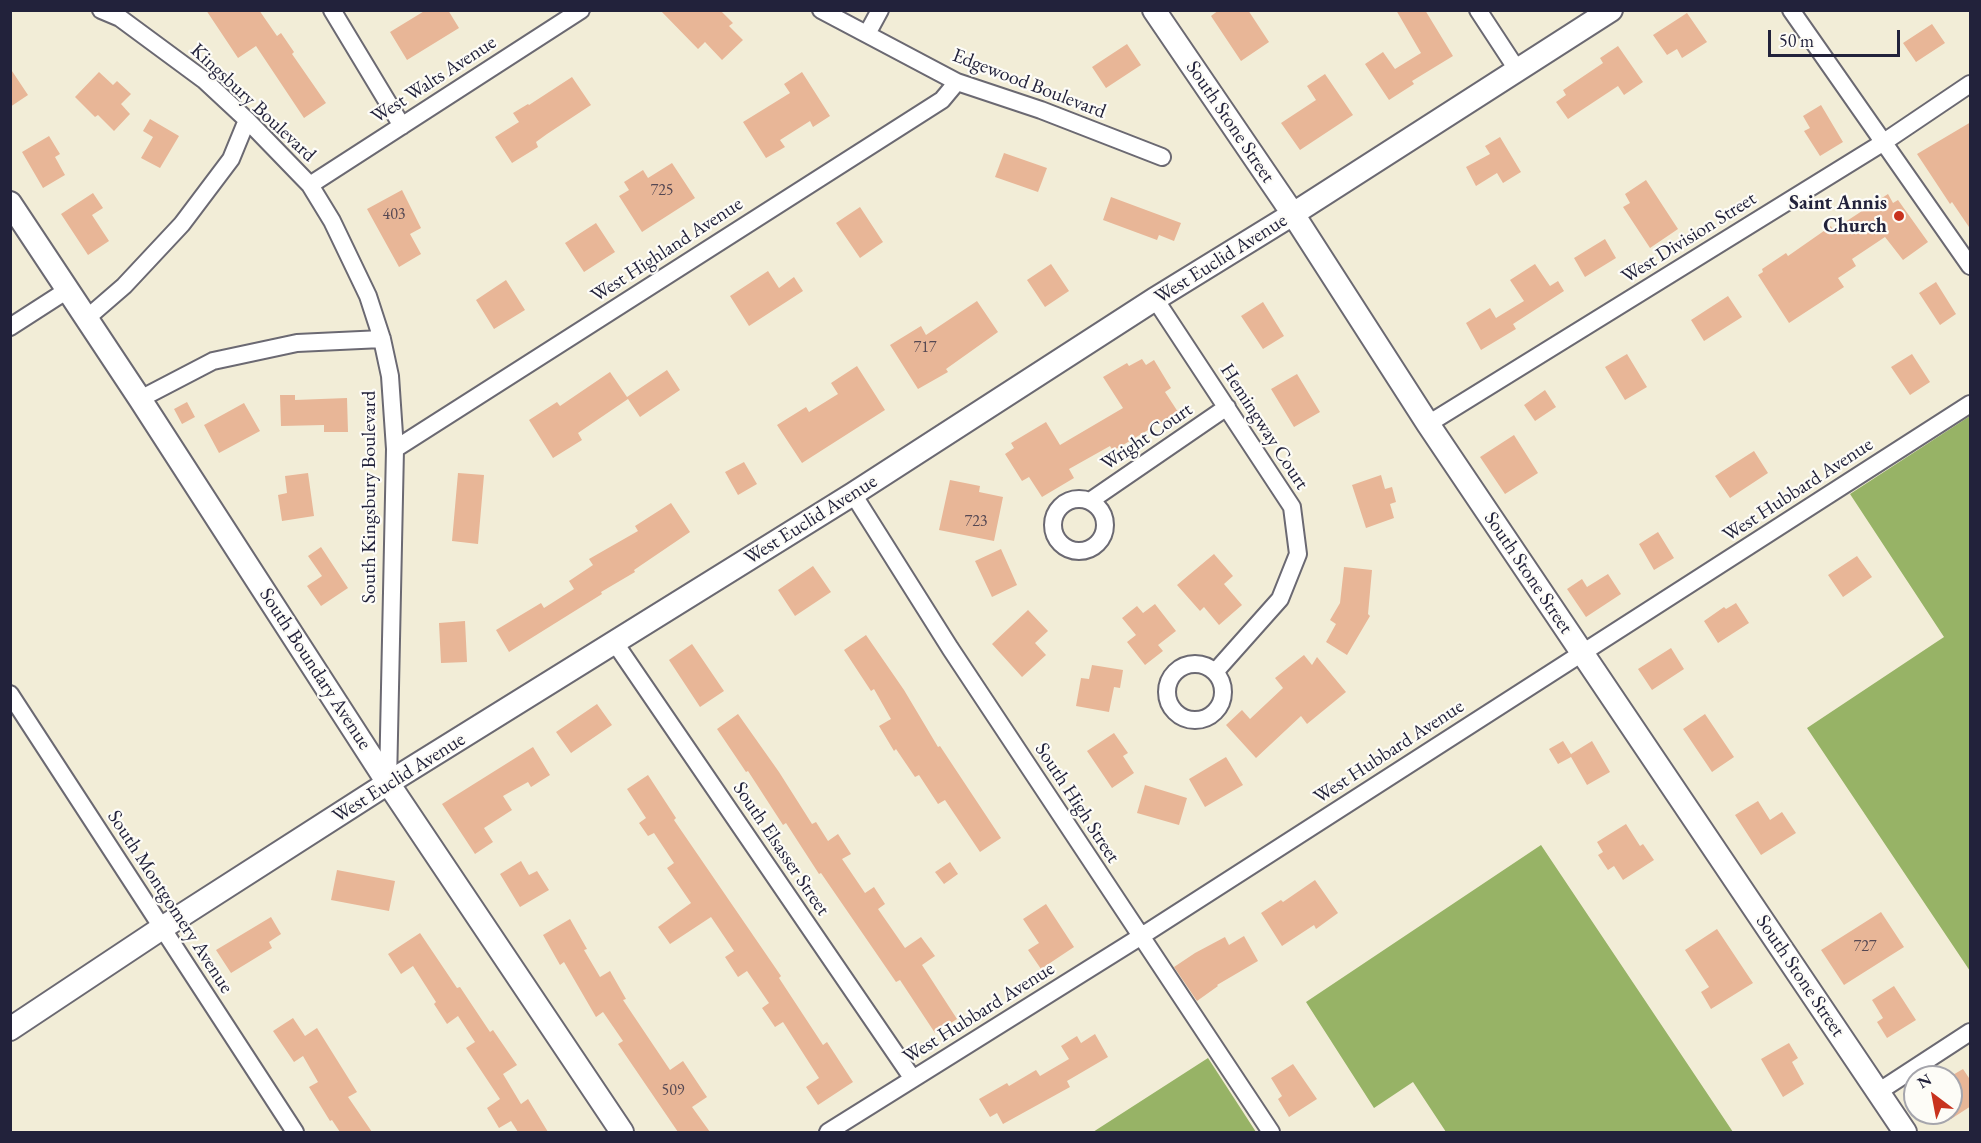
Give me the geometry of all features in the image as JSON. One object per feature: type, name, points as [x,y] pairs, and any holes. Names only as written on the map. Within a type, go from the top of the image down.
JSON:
[{"type":"street","name":"Kingsbury Boulevard","points":[[101,10],[120,18],[204,80],[247,120],[310,185],[332,221]]},
{"type":"street","points":[[332,10],[402,126]]},
{"type":"street","name":"West Walts Avenue","points":[[310,185],[581,10]]},
{"type":"street","name":"Edgewood Boulevard","points":[[821,10],[957,82],[1041,110],[1162,157]]},
{"type":"street","points":[[867,34],[880,10]]},
{"type":"street","name":"South Stone Street","points":[[1154,10],[1293,214],[1428,424],[1905,1132]]},
{"type":"street","points":[[1478,10],[1518,70]]},
{"type":"street","name":"West Euclid Avenue","points":[[10,1029],[388,783],[853,494],[1155,299],[1293,214],[1611,10]]},
{"type":"street","points":[[1791,10],[1971,266]]},
{"type":"street","name":"West Highland Avenue","points":[[395,449],[942,100],[957,82]]},
{"type":"street","name":"West Division Street","points":[[1428,424],[1884,142],[1971,84]]},
{"type":"street","points":[[87,318],[124,286],[182,224],[231,159],[247,120]]},
{"type":"street","name":"South Boundary Avenue","points":[[10,203],[69,290],[388,783],[622,1132]]},
{"type":"street","name":"South Kingsbury Boulevard","points":[[332,221],[368,296],[382,339],[390,376],[395,449],[388,783]]},
{"type":"street","points":[[10,327],[69,290]]},
{"type":"street","name":"Hemingway Court","points":[[1155,299],[1292,507],[1298,554],[1280,599],[1215,672]]},
{"type":"street","points":[[140,399],[213,360],[297,343],[382,339]]},
{"type":"street","name":"West Hubbard Avenue","points":[[828,1132],[1140,937],[1971,404]]},
{"type":"street","name":"Wright Court","points":[[1090,501],[1227,407]]},
{"type":"street","name":"South High Street","points":[[853,494],[950,648],[1271,1132]]},
{"type":"street","name":"South Elsasser Street","points":[[615,643],[912,1079]]},
{"type":"street","name":"South Montgomery Avenue","points":[[10,694],[295,1132]]},
{"type":"street","points":[[1878,1092],[1971,1032]]},
{"type":"green space","points":[[1970,416],[1970,971],[1807,728],[1944,637],[1850,494]]},
{"type":"green space","points":[[1541,845],[1733,1132],[1446,1132],[1413,1082],[1374,1108],[1306,1002]]},
{"type":"green space","points":[[1208,1058],[1256,1132],[1093,1132]]},
{"type":"building","points":[[206,10],[259,10],[277,36],[281,33],[294,52],[292,54],[326,103],[304,118],[256,46],[238,58]]},
{"type":"building","points":[[426,10],[448,10],[459,28],[407,60],[390,32]]},
{"type":"building","points":[[660,10],[720,10],[733,23],[729,26],[743,40],[722,60],[705,42],[698,49]]},
{"type":"building","points":[[1219,10],[1248,10],[1269,42],[1241,61],[1211,16]]},
{"type":"building","points":[[1396,10],[1425,10],[1453,56],[1412,81],[1414,84],[1389,100],[1365,64],[1383,52],[1395,69],[1421,53]]},
{"type":"building","points":[[1687,13],[1707,42],[1682,58],[1677,49],[1667,55],[1653,35]]},
{"type":"building","points":[[1932,24],[1945,43],[1916,62],[1903,43]]},
{"type":"building","points":[[1127,44],[1141,65],[1106,88],[1092,67]]},
{"type":"building","points":[[1618,46],[1643,82],[1624,95],[1618,86],[1568,119],[1556,102],[1566,95],[1563,90],[1603,63],[1600,58]]},
{"type":"building","points":[[10,68],[28,95],[10,107]]},
{"type":"building","points":[[99,72],[113,85],[117,81],[131,94],[121,104],[130,114],[114,131],[98,115],[95,117],[75,97]]},
{"type":"building","points":[[802,72],[830,116],[813,127],[810,121],[780,140],[785,147],[766,158],[743,122],[790,93],[784,84]]},
{"type":"building","points":[[1325,74],[1353,115],[1300,150],[1281,123],[1316,100],[1307,86]]},
{"type":"building","points":[[572,77],[591,105],[536,142],[538,147],[512,163],[495,137],[519,122],[513,113]]},
{"type":"building","points":[[1821,105],[1843,142],[1820,156],[1804,131],[1810,128],[1803,116]]},
{"type":"building","points":[[150,119],[179,136],[160,168],[141,158],[153,137],[143,131]]},
{"type":"building","points":[[1971,122],[1971,230],[1952,202],[1950,204],[1917,154]]},
{"type":"building","points":[[49,136],[60,154],[55,157],[65,175],[43,188],[22,152]]},
{"type":"building","points":[[1500,137],[1521,172],[1503,183],[1497,173],[1476,186],[1466,167],[1490,154],[1485,146]]},
{"type":"building","points":[[1004,153],[1047,168],[1038,192],[995,177]]},
{"type":"building","points":[[672,163],[695,198],[642,232],[619,196],[629,190],[624,182],[643,170],[648,178]]},
{"type":"building","points":[[1646,180],[1678,229],[1650,248],[1623,207],[1630,203],[1625,194]]},
{"type":"building","points":[[402,190],[421,228],[410,234],[421,254],[399,267],[367,209]]},
{"type":"building","points":[[93,193],[103,208],[92,215],[109,241],[88,255],[61,214]]},
{"type":"building","points":[[1888,194],[1893,203],[1898,200],[1928,242],[1903,260],[1885,237],[1852,259],[1856,266],[1838,278],[1844,287],[1789,323],[1758,275],[1763,272],[1762,269],[1786,253],[1788,256],[1831,226],[1833,230]]},
{"type":"building","points":[[1111,197],[1181,223],[1174,241],[1159,235],[1157,240],[1103,220]]},
{"type":"building","points":[[860,207],[883,242],[860,258],[836,223]]},
{"type":"building","points":[[596,223],[615,252],[584,272],[565,243]]},
{"type":"building","points":[[1605,239],[1616,258],[1585,277],[1574,258]]},
{"type":"building","points":[[1051,264],[1069,291],[1045,307],[1027,280]]},
{"type":"building","points":[[1535,264],[1550,286],[1558,281],[1564,291],[1513,324],[1516,329],[1481,350],[1466,323],[1490,308],[1496,318],[1524,301],[1510,280]]},
{"type":"building","points":[[768,271],[779,288],[794,277],[803,291],[749,326],[730,296]]},
{"type":"building","points":[[506,280],[525,310],[494,329],[476,300]]},
{"type":"building","points":[[1936,282],[1956,314],[1940,325],[1919,293]]},
{"type":"building","points":[[1728,296],[1742,317],[1704,341],[1691,320]]},
{"type":"building","points":[[977,301],[998,332],[946,369],[948,372],[918,389],[890,345],[921,326],[926,335]]},
{"type":"building","points":[[1263,302],[1284,336],[1263,349],[1241,316]]},
{"type":"building","points":[[1627,354],[1647,387],[1625,400],[1605,367]]},
{"type":"building","points":[[1912,354],[1930,382],[1910,395],[1891,367]]},
{"type":"building","points":[[1142,359],[1146,365],[1154,360],[1171,388],[1165,392],[1178,412],[1113,451],[1110,446],[1069,469],[1074,478],[1042,497],[1029,477],[1022,481],[1005,454],[1014,448],[1011,443],[1046,422],[1060,445],[1123,408],[1103,377],[1127,363],[1129,366]]},
{"type":"building","points":[[857,366],[885,410],[802,463],[777,425],[806,407],[809,412],[838,394],[831,383]]},
{"type":"building","points":[[667,370],[680,390],[640,417],[628,399],[578,433],[582,440],[553,458],[529,420],[557,402],[560,406],[610,372],[627,397]]},
{"type":"building","points":[[1297,374],[1320,412],[1294,427],[1271,389]]},
{"type":"building","points":[[1545,390],[1556,407],[1535,421],[1524,405]]},
{"type":"building","points":[[280,395],[295,395],[295,400],[347,398],[348,432],[324,432],[324,425],[281,426]]},
{"type":"building","points":[[187,402],[195,417],[182,424],[174,409]]},
{"type":"building","points":[[244,403],[260,431],[219,453],[204,425]]},
{"type":"building","points":[[1514,435],[1538,473],[1505,494],[1480,457]]},
{"type":"building","points":[[1754,451],[1768,473],[1730,498],[1715,476]]},
{"type":"building","points":[[744,462],[757,484],[738,495],[725,472]]},
{"type":"building","points":[[308,473],[314,516],[282,521],[278,495],[287,493],[285,476]]},
{"type":"building","points":[[458,473],[484,475],[478,544],[452,541]]},
{"type":"building","points":[[1381,475],[1385,489],[1392,487],[1396,502],[1390,504],[1394,518],[1366,528],[1352,485]]},
{"type":"building","points":[[950,480],[980,486],[979,492],[1003,497],[994,541],[939,530]]},
{"type":"building","points":[[671,503],[690,532],[634,570],[635,572],[601,592],[602,594],[509,652],[496,630],[541,603],[544,608],[574,589],[569,581],[593,565],[589,559],[638,531],[635,526]]},
{"type":"building","points":[[1658,532],[1674,558],[1654,570],[1639,544]]},
{"type":"building","points":[[321,547],[348,588],[321,606],[307,586],[322,576],[308,556]]},
{"type":"building","points":[[1001,549],[1017,585],[992,597],[975,561]]},
{"type":"building","points":[[1214,554],[1233,576],[1224,584],[1242,605],[1219,625],[1204,607],[1200,611],[1177,585]]},
{"type":"building","points":[[1857,556],[1872,577],[1843,597],[1828,575]]},
{"type":"building","points":[[813,566],[831,592],[795,616],[778,590]]},
{"type":"building","points":[[1344,567],[1372,570],[1368,614],[1370,616],[1347,655],[1326,642],[1336,624],[1330,620],[1340,603]]},
{"type":"building","points":[[1608,574],[1621,594],[1586,617],[1567,589],[1582,579],[1587,587]]},
{"type":"building","points":[[1736,603],[1749,623],[1718,643],[1704,621],[1724,607],[1726,609]]},
{"type":"building","points":[[1155,604],[1176,631],[1158,645],[1163,651],[1145,665],[1127,642],[1136,635],[1122,618],[1137,606],[1143,613]]},
{"type":"building","points":[[1028,610],[1048,631],[1035,643],[1046,655],[1022,677],[992,644]]},
{"type":"building","points":[[465,621],[467,662],[441,663],[439,623]]},
{"type":"building","points":[[866,635],[904,690],[938,747],[940,746],[1001,838],[980,852],[945,800],[938,804],[919,775],[915,777],[896,749],[894,751],[879,726],[891,719],[874,689],[871,691],[844,650]]},
{"type":"building","points":[[692,644],[724,691],[700,707],[669,660]]},
{"type":"building","points":[[1671,648],[1684,669],[1652,690],[1638,669]]},
{"type":"building","points":[[1304,655],[1312,665],[1317,657],[1346,692],[1307,724],[1301,716],[1256,758],[1226,725],[1242,710],[1250,719],[1283,688],[1275,678]]},
{"type":"building","points":[[1092,665],[1123,670],[1120,688],[1114,687],[1109,712],[1076,706],[1081,678],[1089,679]]},
{"type":"building","points":[[597,704],[612,725],[571,753],[556,732]]},
{"type":"building","points":[[738,714],[812,824],[816,822],[828,841],[838,834],[851,854],[842,859],[865,893],[874,887],[885,904],[878,909],[905,948],[921,937],[935,956],[922,965],[957,1019],[935,1033],[900,980],[896,982],[821,873],[819,874],[786,823],[783,825],[717,729]]},
{"type":"building","points":[[1705,714],[1734,757],[1712,772],[1683,729]]},
{"type":"building","points":[[1114,733],[1128,753],[1123,756],[1134,773],[1112,788],[1087,751]]},
{"type":"building","points":[[1563,741],[1571,754],[1592,741],[1610,772],[1587,785],[1571,757],[1558,764],[1549,749]]},
{"type":"building","points":[[533,747],[550,775],[531,787],[528,782],[503,796],[512,810],[484,828],[493,842],[475,854],[442,804]]},
{"type":"building","points":[[1226,757],[1243,785],[1205,807],[1189,779]]},
{"type":"building","points":[[648,775],[676,818],[674,820],[781,976],[779,978],[823,1045],[827,1042],[853,1082],[818,1105],[806,1087],[819,1078],[783,1022],[775,1027],[762,1008],[769,1003],[747,971],[738,977],[725,957],[734,951],[711,917],[670,944],[658,927],[691,903],[667,868],[674,863],[654,833],[648,836],[639,823],[646,818],[627,789]]},
{"type":"building","points":[[1145,785],[1187,798],[1179,825],[1137,813]]},
{"type":"building","points":[[1758,801],[1770,820],[1782,812],[1796,833],[1761,855],[1735,815]]},
{"type":"building","points":[[1626,824],[1640,846],[1643,844],[1654,860],[1623,880],[1614,866],[1608,870],[1598,855],[1603,852],[1597,842]]},
{"type":"building","points":[[521,861],[529,875],[537,871],[549,890],[520,907],[500,874]]},
{"type":"building","points":[[950,862],[958,874],[944,884],[935,872]]},
{"type":"building","points":[[337,870],[395,881],[389,911],[331,900]]},
{"type":"building","points":[[1315,880],[1338,913],[1316,929],[1314,925],[1282,946],[1261,913],[1281,900],[1283,902]]},
{"type":"building","points":[[1046,904],[1074,947],[1041,969],[1028,950],[1039,943],[1023,919]]},
{"type":"building","points":[[1881,912],[1904,947],[1844,985],[1821,950]]},
{"type":"building","points":[[271,917],[281,934],[269,942],[272,948],[231,973],[216,950]]},
{"type":"building","points":[[570,919],[587,949],[584,950],[600,977],[610,971],[626,999],[623,1000],[670,1070],[683,1061],[707,1097],[692,1107],[710,1132],[678,1132],[618,1044],[623,1041],[603,1012],[596,1017],[564,962],[560,965],[543,935]]},
{"type":"building","points":[[1717,929],[1753,983],[1711,1009],[1701,992],[1709,987],[1685,950]]},
{"type":"building","points":[[420,933],[457,988],[460,987],[490,1032],[493,1030],[517,1065],[503,1074],[521,1104],[528,1099],[548,1132],[518,1132],[511,1121],[499,1128],[487,1108],[500,1099],[466,1048],[475,1042],[458,1016],[447,1024],[413,966],[401,974],[388,954]]},
{"type":"building","points":[[1244,936],[1258,961],[1217,985],[1197,1001],[1174,967],[1225,937],[1229,945]]},
{"type":"building","points":[[1894,986],[1916,1020],[1887,1038],[1877,1022],[1883,1018],[1872,1000]]},
{"type":"building","points":[[293,1018],[305,1036],[317,1028],[357,1092],[348,1097],[372,1132],[340,1132],[332,1120],[330,1121],[309,1087],[318,1082],[303,1056],[294,1062],[273,1031]]},
{"type":"building","points":[[1095,1034],[1108,1057],[1067,1081],[1070,1087],[1003,1124],[997,1113],[990,1117],[979,1099],[1007,1083],[1009,1086],[1036,1070],[1040,1076],[1069,1059],[1061,1046],[1077,1036],[1081,1043]]},
{"type":"building","points":[[1789,1043],[1798,1058],[1792,1062],[1804,1084],[1783,1097],[1761,1059]]},
{"type":"building","points":[[1293,1064],[1317,1099],[1289,1117],[1278,1099],[1282,1096],[1271,1078]]},
{"type":"building","points":[[1963,1069],[1971,1081],[1971,1106],[1963,1111]]},
{"type":"place","name":"Saint Annis Church","points":[[1899,216]]}]
